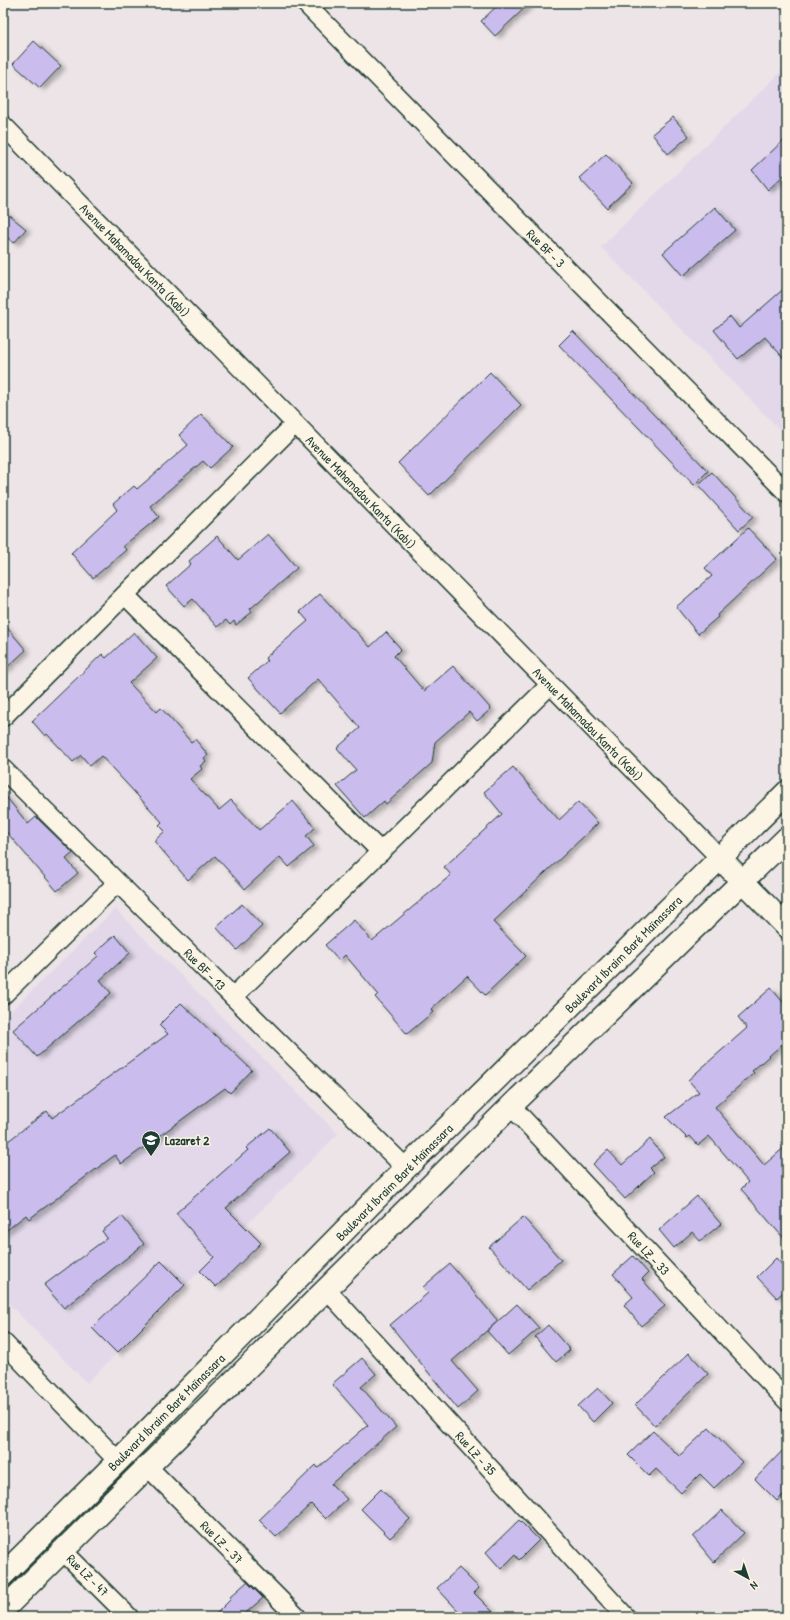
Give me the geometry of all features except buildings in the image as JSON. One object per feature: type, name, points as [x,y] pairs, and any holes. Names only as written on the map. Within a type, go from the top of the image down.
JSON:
[{"type":"main road","name":"Boulevard Ibraim Baré Maïnassara","points":[[3,1575],[118,1461],[406,1168],[787,792]]},
{"type":"main road","name":"Boulevard Ibraim Baré Maïnassara","points":[[3,1610],[511,1106],[787,838]]},
{"type":"main road","points":[[720,858],[787,927]]},
{"type":"street","name":"Rue BF - 3","points":[[305,3],[787,493]]},
{"type":"street","name":"Avenue Mahamadou Kanta (Kabi)","points":[[3,125],[720,858]]},
{"type":"street","points":[[3,717],[295,424]]},
{"type":"street","points":[[125,594],[380,852]]},
{"type":"street","points":[[233,997],[550,685]]},
{"type":"street","name":"Rue BF - 13","points":[[3,769],[406,1168]]},
{"type":"street","points":[[3,994],[117,882]]},
{"type":"street","name":"Rue LZ - 33","points":[[511,1106],[787,1401]]},
{"type":"street","name":"Rue LZ - 35","points":[[326,1289],[626,1617]]},
{"type":"street","points":[[3,1342],[118,1461]]},
{"type":"street","name":"Rue LZ - 37","points":[[148,1467],[297,1617]]},
{"type":"street","name":"Rue LZ - 47","points":[[63,1550],[129,1617]]},
{"type":"shaded area","points":[[787,66],[787,437],[601,247]]},
{"type":"shaded area","points":[[115,909],[338,1134],[87,1383],[3,1298],[3,1019]]},
{"type":"place","name":"Lazaret 2","points":[[151,1157]]}]
